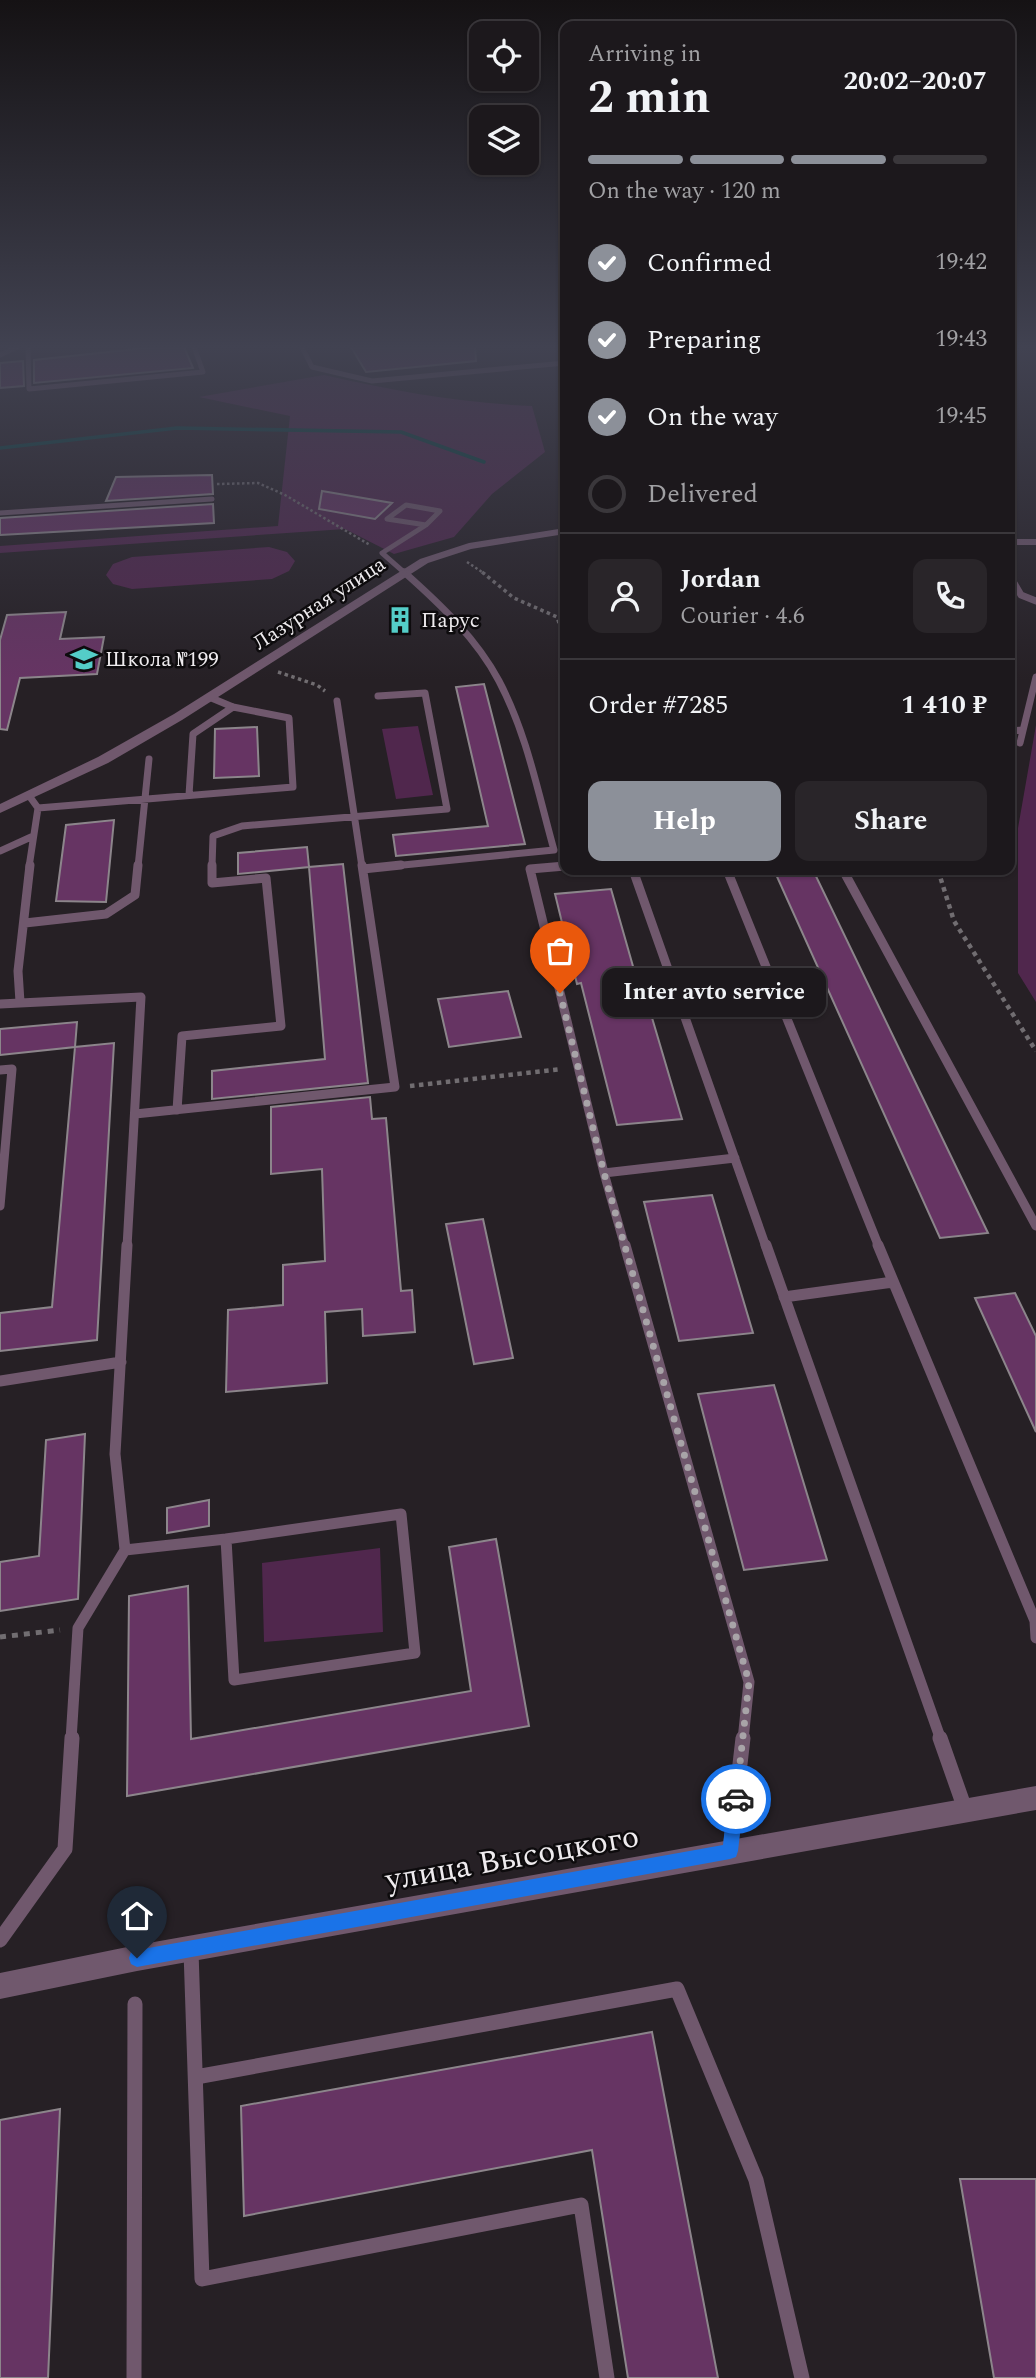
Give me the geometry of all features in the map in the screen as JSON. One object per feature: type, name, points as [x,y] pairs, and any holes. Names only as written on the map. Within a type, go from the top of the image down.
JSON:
[{"type":"street","name":"Лазурная улица","points":[[0,809],[103,760],[424,561],[469,546],[560,532]]},
{"type":"street","points":[[1015,541],[1036,542]]},
{"type":"street","name":"улица Высоцкого","points":[[0,1986],[965,1808],[1036,1798]]},
{"type":"lane","points":[[0,513],[212,499]]},
{"type":"lane","points":[[363,869],[554,850],[517,720],[487,662],[432,596],[382,553],[426,525],[440,511],[406,505],[387,519],[426,525]]},
{"type":"lane","points":[[1015,586],[1020,595],[1036,601]]},
{"type":"lane","points":[[1020,743],[1036,677]]},
{"type":"lane","points":[[177,1110],[182,1036],[281,1026],[266,878],[212,883],[213,835],[242,826],[447,809],[425,693],[378,696]]},
{"type":"lane","points":[[38,808],[293,787],[289,718],[233,707],[208,697]]},
{"type":"lane","points":[[135,1114],[396,1087],[337,701]]},
{"type":"lane","points":[[189,795],[193,734],[233,707]]},
{"type":"lane","points":[[1015,731],[1023,730]]},
{"type":"lane","points":[[25,923],[106,914],[135,895],[149,759]]},
{"type":"lane","points":[[20,1002],[16,981],[25,923],[31,837],[38,808],[30,797]]},
{"type":"lane","points":[[0,850],[31,837]]},
{"type":"lane","points":[[560,866],[530,869],[604,1173],[749,1682],[730,1851]]},
{"type":"lane","points":[[635,875],[965,1808]]},
{"type":"lane","points":[[729,875],[893,1282],[1035,1621],[1036,1637]]},
{"type":"lane","points":[[846,875],[1036,1226]]},
{"type":"lane","points":[[0,1003],[141,996],[115,1454],[125,1550],[78,1628],[65,1849],[0,1940]]},
{"type":"lane","points":[[0,1070],[12,1069],[0,1206]]},
{"type":"lane","points":[[604,1173],[735,1158]]},
{"type":"lane","points":[[784,1297],[893,1282]]},
{"type":"lane","points":[[0,1381],[121,1362]]},
{"type":"lane","points":[[125,1550],[226,1539],[401,1514],[415,1653],[234,1680],[226,1539]]},
{"type":"lane","points":[[191,1949],[202,2279],[581,2205],[607,2378]]},
{"type":"lane","points":[[196,2077],[677,1989],[756,2180],[802,2378]]},
{"type":"lane","points":[[134,2378],[135,2004]]},
{"type":"path","points":[[205,485],[258,483],[296,500],[382,553]]},
{"type":"path","points":[[465,560],[501,585],[514,598],[558,617],[560,624]]},
{"type":"path","points":[[259,665],[317,685],[337,701]]},
{"type":"path","points":[[940,875],[954,921],[1036,1051]]},
{"type":"path","points":[[396,1087],[578,1067]]},
{"type":"path","points":[[0,1637],[78,1628]]},
{"type":"shaded area","points":[[285,458],[537,458],[492,494],[454,537],[394,554],[345,529],[0,553],[0,546],[278,526]]},
{"type":"shaded area","points":[[269,547],[287,552],[295,561],[289,571],[272,579],[132,589],[113,584],[106,575],[113,564],[132,557]]},
{"type":"shaded area","points":[[1036,725],[1036,1002],[1018,973],[1018,828]]},
{"type":"shaded area","points":[[418,726],[433,795],[396,799],[382,729]]},
{"type":"shaded area","points":[[380,1548],[383,1632],[264,1642],[262,1563]]},
{"type":"building","points":[[212,475],[213,494],[106,501],[116,477]]},
{"type":"building","points":[[322,491],[392,503],[375,519],[319,509]]},
{"type":"building","points":[[213,504],[214,523],[0,535],[0,518]]},
{"type":"building","points":[[66,612],[60,639],[104,637],[97,674],[20,678],[7,730],[0,729],[0,640],[7,615]]},
{"type":"building","points":[[484,684],[525,844],[396,856],[393,835],[488,826],[456,687]]},
{"type":"building","points":[[257,727],[259,776],[214,778],[215,729]]},
{"type":"building","points":[[114,820],[106,902],[56,901],[66,825]]},
{"type":"building","points":[[307,847],[309,867],[238,874],[238,853]]},
{"type":"building","points":[[343,864],[368,1083],[212,1099],[212,1071],[325,1059],[309,867]]},
{"type":"building","points":[[776,875],[815,875],[988,1233],[940,1238]]},
{"type":"building","points":[[611,889],[646,1012],[650,1011],[682,1119],[617,1125],[555,894]]},
{"type":"building","points":[[508,991],[521,1037],[449,1047],[438,999]]},
{"type":"building","points":[[77,1022],[75,1047],[0,1055],[0,1029]]},
{"type":"building","points":[[114,1043],[97,1340],[0,1351],[0,1313],[52,1307],[75,1047]]},
{"type":"building","points":[[370,1097],[372,1119],[386,1118],[401,1291],[412,1290],[415,1332],[363,1336],[362,1309],[325,1312],[327,1383],[226,1392],[228,1310],[283,1305],[283,1265],[325,1261],[322,1169],[271,1174],[271,1107]]},
{"type":"building","points":[[712,1195],[753,1333],[679,1341],[644,1202]]},
{"type":"building","points":[[483,1219],[513,1358],[474,1364],[446,1224]]},
{"type":"building","points":[[1015,1293],[1036,1336],[1036,1432],[975,1298]]},
{"type":"building","points":[[774,1385],[827,1560],[744,1570],[698,1394]]},
{"type":"building","points":[[85,1434],[78,1599],[0,1611],[0,1562],[39,1556],[46,1440]]},
{"type":"building","points":[[209,1500],[209,1526],[167,1533],[167,1508]]},
{"type":"building","points":[[496,1539],[529,1726],[127,1796],[129,1596],[188,1586],[191,1739],[471,1691],[449,1547]]},
{"type":"building","points":[[652,2032],[718,2378],[628,2378],[592,2150],[244,2216],[241,2106]]},
{"type":"building","points":[[60,2109],[48,2378],[0,2378],[0,2120]]},
{"type":"building","points":[[960,2179],[1036,2179],[1036,2378],[994,2378]]},
{"type":"waterway","points":[[473,458],[484,462]]},
{"type":"way so far","points":[[560,993],[604,1173],[749,1682],[736,1799]]},
{"type":"place","name":"Парус","points":[[400,620]]},
{"type":"place","name":"Школа №199","points":[[84,659]]},
{"type":"place","name":"Inter avto service","points":[[560,993]]},
{"type":"route","points":[[137,1958],[730,1851],[736,1799]]}]
